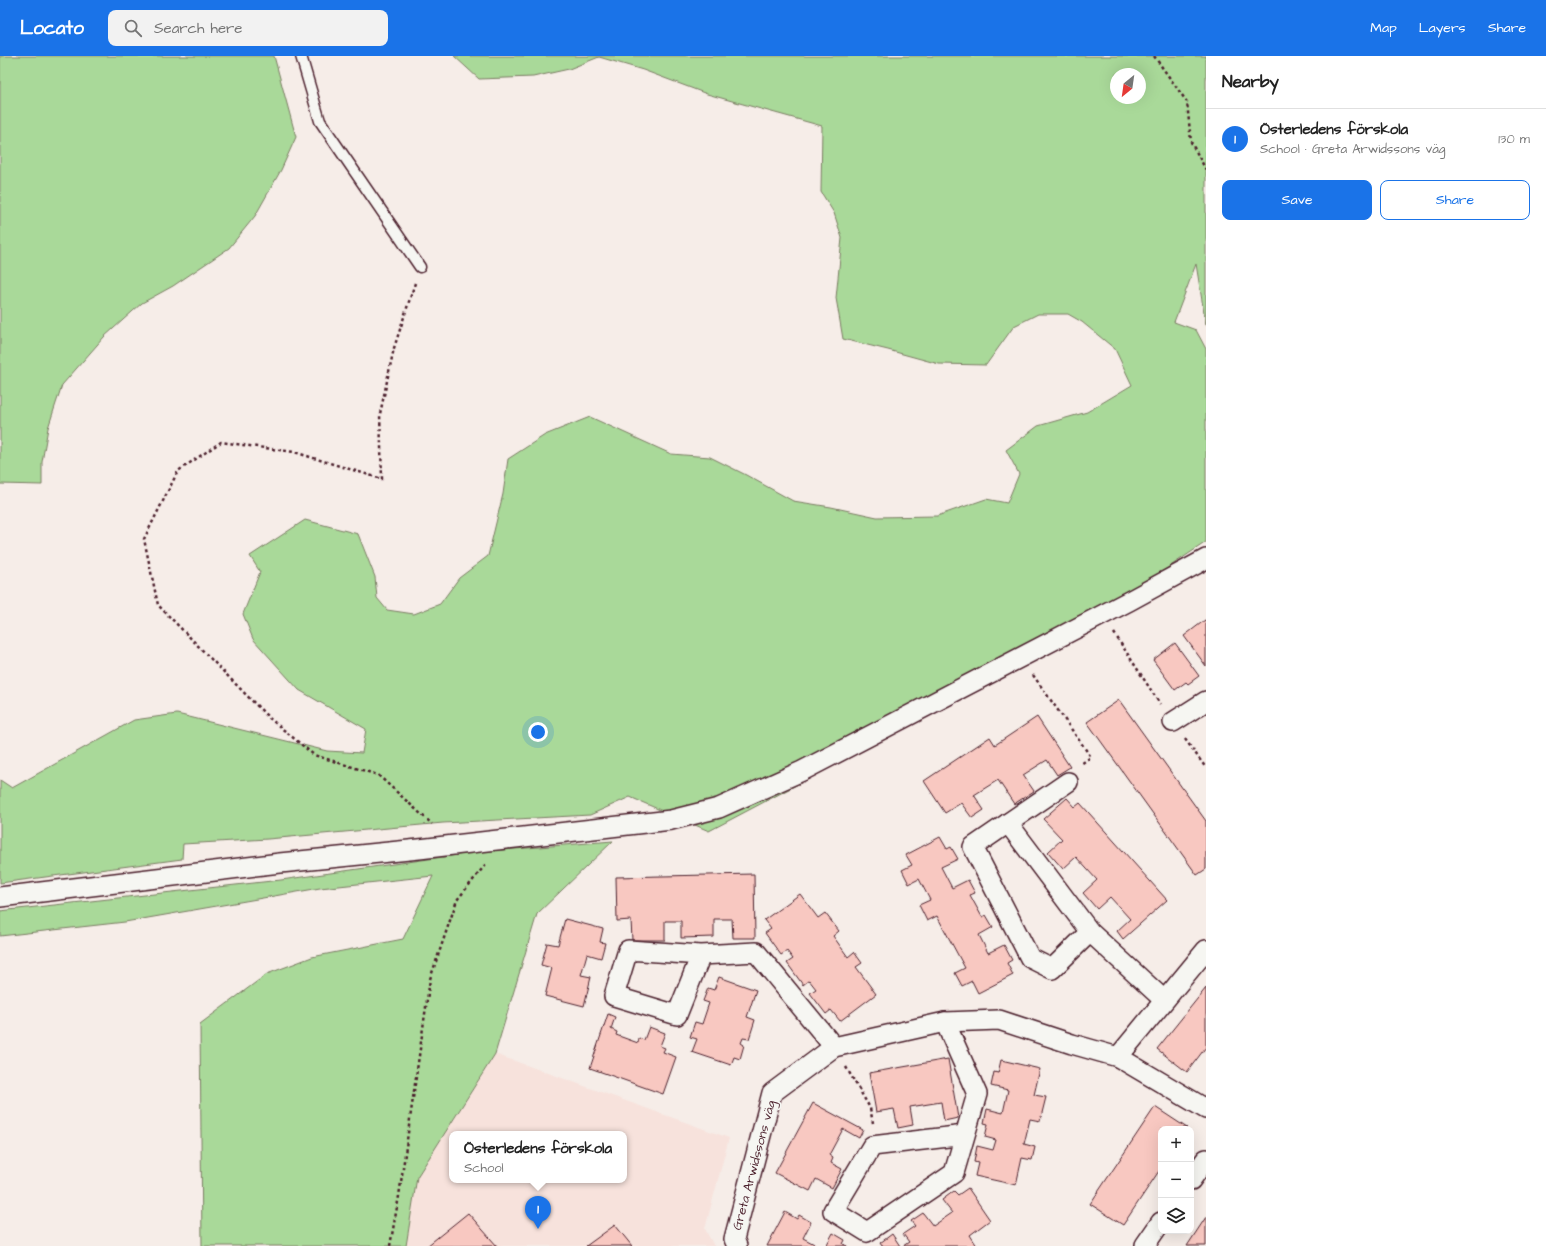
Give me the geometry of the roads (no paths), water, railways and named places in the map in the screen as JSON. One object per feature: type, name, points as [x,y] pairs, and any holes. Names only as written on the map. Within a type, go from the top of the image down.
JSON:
[{"type":"street","points":[[0,897],[280,863],[671,820],[719,808],[802,771],[1206,559]]},
{"type":"street","points":[[1173,722],[1206,701]]},
{"type":"street","points":[[1068,782],[973,846],[1030,958],[1052,969],[1090,932]]},
{"type":"street","points":[[1008,823],[1090,932],[1164,1000]]},
{"type":"street","points":[[701,954],[677,1015],[614,996],[628,950],[701,954],[756,952],[834,1047]]},
{"type":"street","points":[[1118,1057],[1206,950]]},
{"type":"street","name":"Greta Arwidssons väg","points":[[737,1246],[734,1239],[772,1093],[834,1047],[945,1022],[999,1020],[1072,1044],[1118,1057],[1206,1109]]},
{"type":"street","points":[[945,1022],[976,1094],[965,1135],[954,1173],[867,1232],[833,1211],[872,1146],[965,1135]]},
{"type":"street","points":[[1194,1176],[1206,1159]]},
{"type":"street","points":[[1145,1245],[1158,1226]]},
{"type":"lane","points":[[301,56],[320,121],[420,267]]},
{"type":"place","name":"Österledens förskola","points":[[538,1229]]}]
